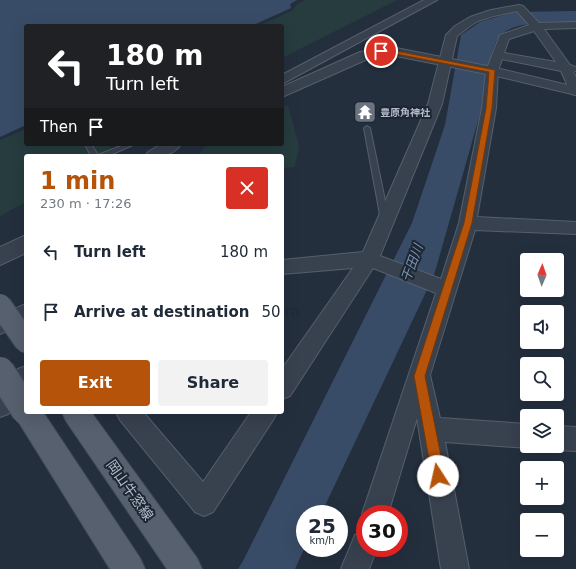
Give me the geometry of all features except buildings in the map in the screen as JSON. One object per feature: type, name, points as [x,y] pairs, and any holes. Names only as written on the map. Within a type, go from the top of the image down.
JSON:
[{"type":"main road","points":[[0,305],[24,339]]},
{"type":"main road","points":[[0,371],[24,408]]},
{"type":"main road","points":[[28,414],[129,569]]},
{"type":"main road","name":"岡山牛窓線","points":[[76,414],[186,569]]},
{"type":"street","points":[[284,79],[432,0]]},
{"type":"street","points":[[284,92],[372,53],[391,52],[451,63],[488,70],[576,91],[571,69],[519,8],[485,15],[459,26],[452,35],[451,63],[385,221],[373,261],[284,385]]},
{"type":"street","points":[[378,505],[420,376],[442,287],[468,223],[489,108],[488,70],[498,55],[504,36],[516,30],[535,25],[576,25]]},
{"type":"street","points":[[498,55],[571,69]]},
{"type":"street","points":[[157,154],[170,146]]},
{"type":"street","points":[[468,223],[576,228]]},
{"type":"street","points":[[0,257],[24,243]]},
{"type":"street","points":[[284,267],[373,261],[442,287]]},
{"type":"street","points":[[0,325],[24,314]]},
{"type":"street","points":[[420,376],[454,569]]},
{"type":"street","points":[[0,406],[24,378]]},
{"type":"street","points":[[130,414],[204,503],[265,414]]},
{"type":"street","points":[[430,430],[520,436]]},
{"type":"street","points":[[564,438],[576,439]]},
{"type":"street","points":[[355,569],[360,557]]},
{"type":"lane","points":[[366,128],[385,221]]},
{"type":"lane","points":[[106,154],[127,146]]},
{"type":"green space","points":[[305,0],[397,0],[284,57],[284,24],[263,24],[292,11],[296,5]]},
{"type":"green space","points":[[288,105],[299,146],[295,167],[284,168],[284,154],[200,154],[206,146],[284,146],[284,107]]},
{"type":"green space","points":[[24,130],[24,146],[109,146],[118,154],[24,154],[24,203],[0,216],[0,140]]},
{"type":"water","points":[[0,0],[297,0],[290,4],[291,8],[255,24],[24,24],[24,126],[0,137]]},
{"type":"water","name":"干田川","points":[[576,11],[576,24],[547,23],[524,25],[514,27],[499,37],[493,49],[488,66],[485,83],[486,93],[434,275],[325,505],[296,505],[296,557],[300,557],[295,569],[238,569],[412,223],[445,125],[461,35],[480,22],[513,12]]},
{"type":"place","name":"豊原角神社","points":[[365,112]]},
{"type":"route","points":[[381,51],[492,70],[489,108],[468,223],[446,289],[420,376],[438,476]]}]
